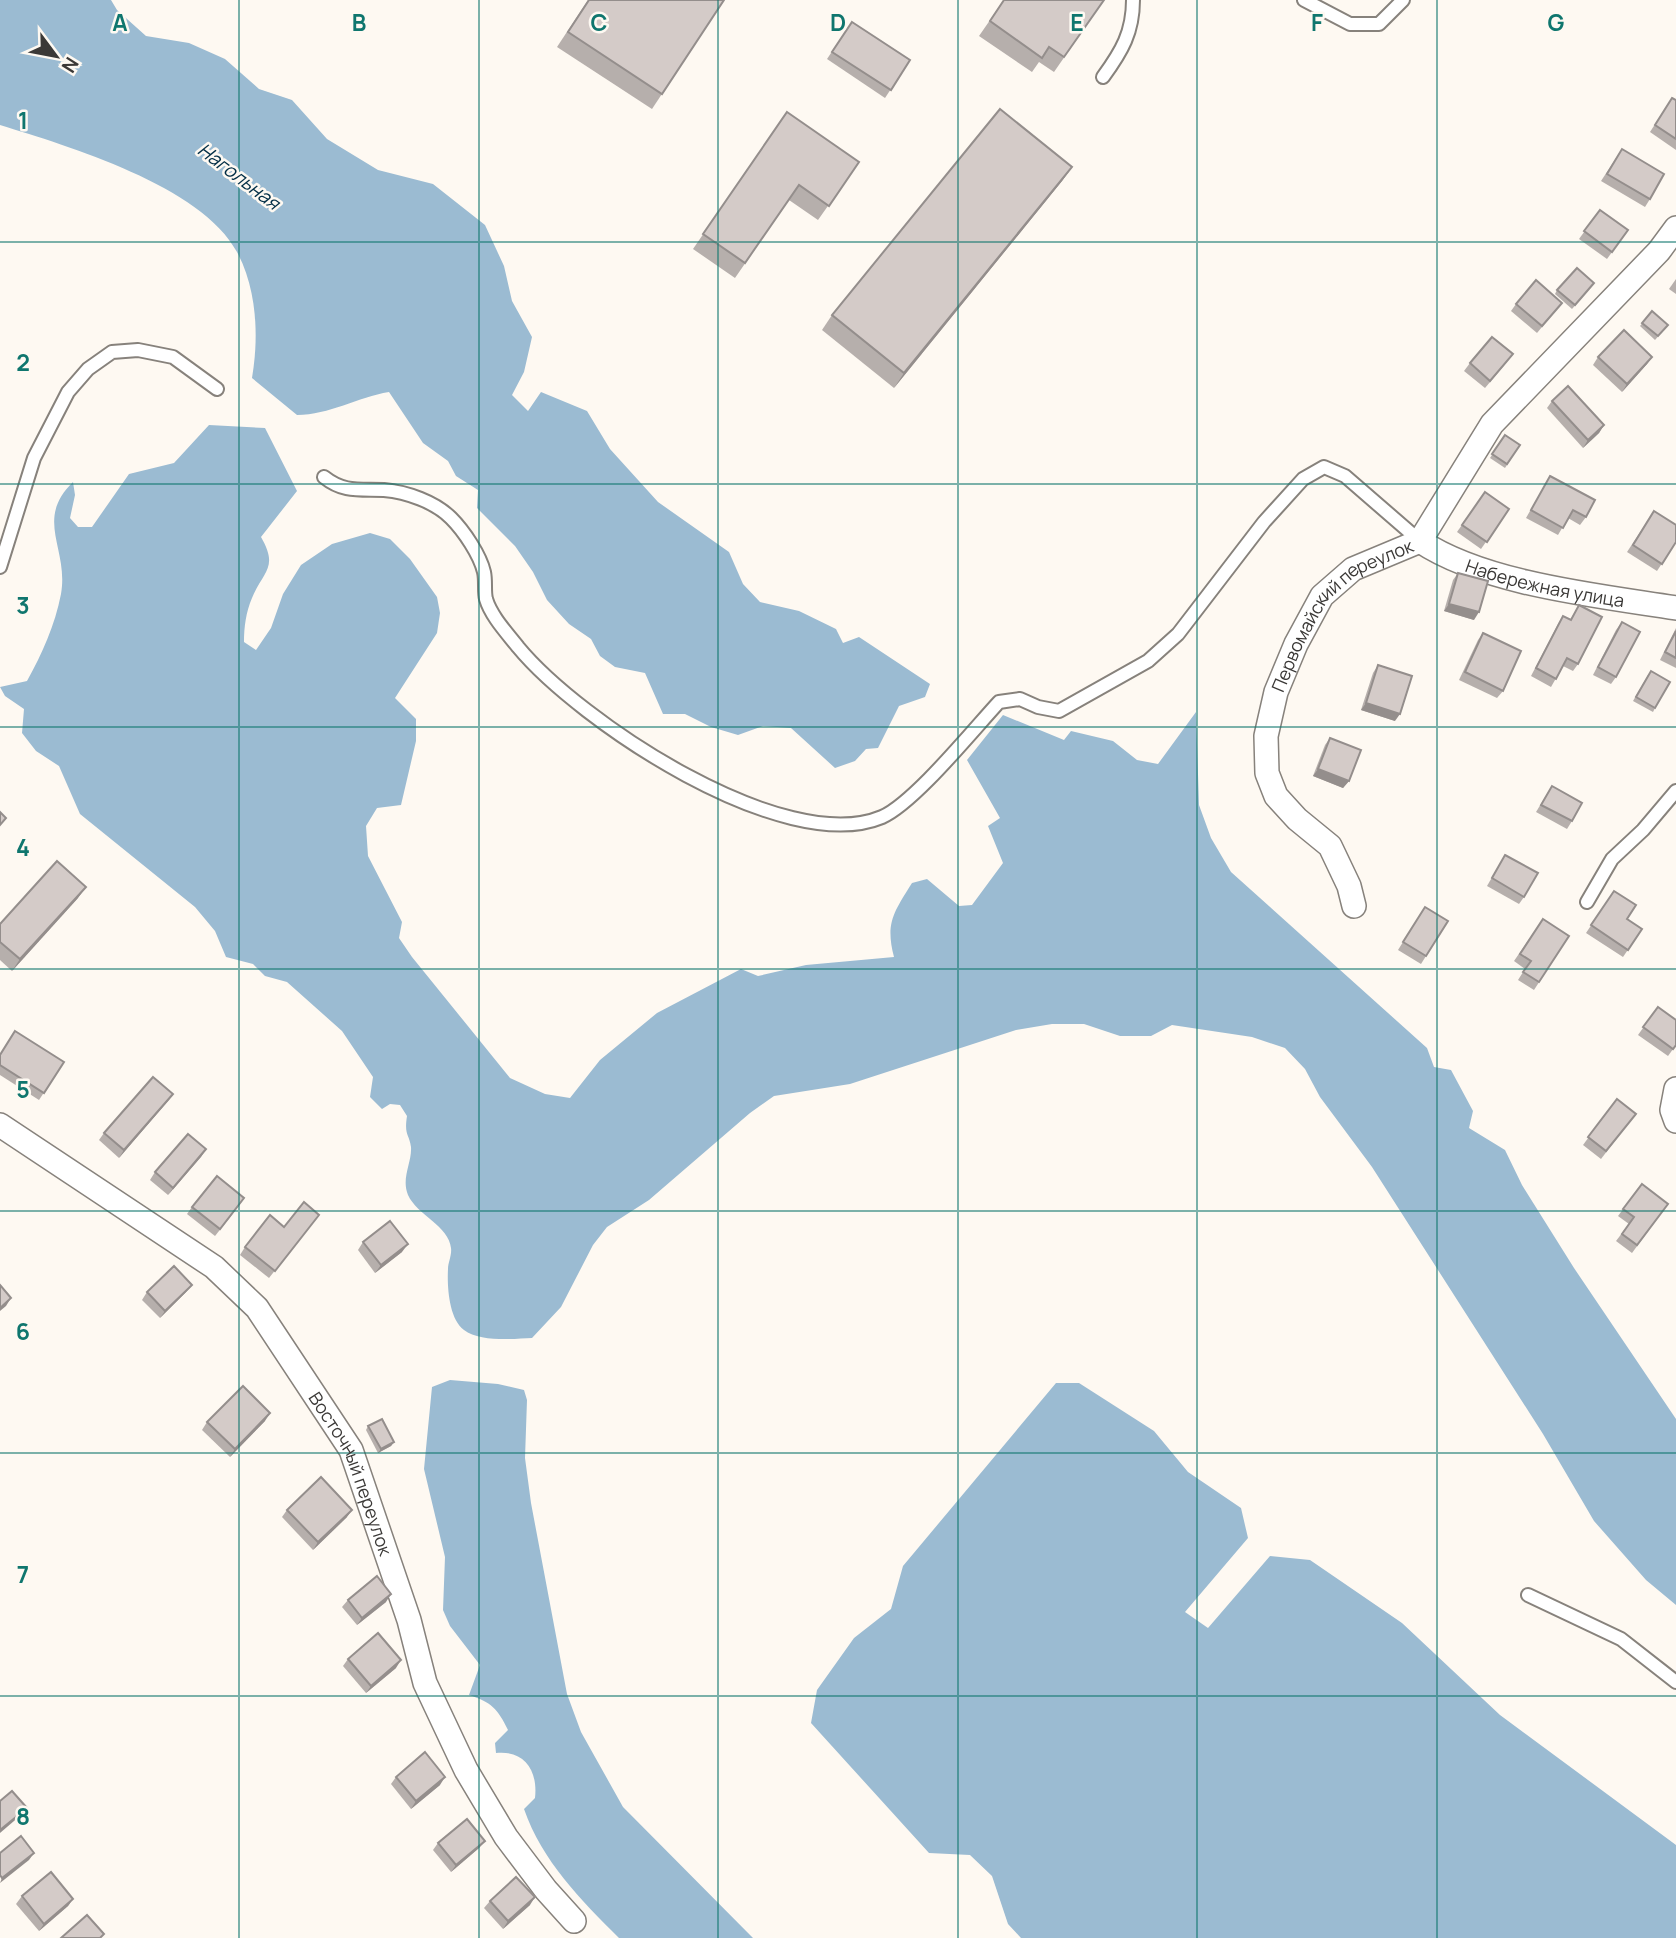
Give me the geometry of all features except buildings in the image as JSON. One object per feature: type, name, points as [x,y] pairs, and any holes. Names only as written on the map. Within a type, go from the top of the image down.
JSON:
[{"type":"street","name":"Первомайский переулок","points":[[1354,906],[1349,886],[1330,846],[1297,819],[1276,796],[1268,773],[1266,736],[1276,692],[1296,644],[1322,596],[1353,569],[1420,541],[1492,424],[1659,251],[1676,228]]},
{"type":"street","name":"Набережная улица","points":[[1420,541],[1446,558],[1568,592],[1676,608]]},
{"type":"street","points":[[1676,1089],[1672,1110],[1676,1121]]},
{"type":"street","name":"Восточный переулок","points":[[0,1125],[214,1266],[257,1308],[351,1450],[405,1607],[425,1683],[466,1770],[506,1837],[546,1890],[574,1921]]},
{"type":"lane","points":[[1103,77],[1127,39],[1133,0]]},
{"type":"lane","points":[[1304,0],[1350,24],[1379,24],[1403,0]]},
{"type":"lane","points":[[0,566],[34,458],[68,392],[88,369],[112,352],[138,350],[173,357],[217,389]]},
{"type":"lane","points":[[324,477],[337,487],[347,490],[386,490],[411,496],[432,503],[451,518],[483,568],[486,597],[494,614],[558,690],[587,713],[700,782],[731,797],[815,823],[853,825],[883,816],[907,800],[999,702],[1020,699],[1038,707],[1059,711],[1148,661],[1178,634],[1264,522],[1303,479],[1324,467],[1345,476],[1420,541]]},
{"type":"lane","points":[[1587,902],[1612,859],[1643,830],[1676,791]]},
{"type":"lane","points":[[1528,1595],[1621,1639],[1676,1682]]},
{"type":"water","name":"Нагольная","points":[[0,0],[111,0],[117,10],[146,36],[189,43],[225,59],[259,89],[292,100],[327,139],[378,170],[433,184],[485,225],[504,266],[512,301],[532,337],[524,372],[512,395],[528,411],[541,392],[587,411],[610,449],[658,502],[729,552],[743,584],[760,602],[799,611],[836,629],[843,643],[859,637],[930,684],[925,697],[899,706],[878,748],[866,749],[855,761],[835,768],[791,728],[763,726],[738,735],[711,727],[685,714],[663,714],[645,673],[615,667],[600,656],[591,639],[569,624],[547,600],[533,572],[515,546],[477,508],[478,490],[456,476],[448,461],[423,443],[389,392],[321,412],[297,415],[252,378],[256,330],[249,282],[237,252],[220,228],[195,207],[165,188],[131,172],[61,144],[0,125]]},
{"type":"water","points":[[209,425],[265,428],[297,491],[261,537],[269,563],[248,609],[244,642],[256,650],[271,628],[283,594],[301,565],[332,544],[370,533],[390,539],[410,559],[437,597],[440,613],[437,633],[395,698],[416,719],[416,741],[401,805],[377,808],[366,826],[368,856],[402,922],[399,938],[412,957],[510,1078],[545,1094],[570,1098],[600,1060],[657,1013],[741,969],[758,976],[806,965],[894,957],[891,926],[900,902],[912,883],[927,879],[959,906],[972,905],[1003,863],[988,826],[1000,818],[967,760],[1003,715],[1064,740],[1071,731],[1113,741],[1137,760],[1158,764],[1196,712],[1199,805],[1211,838],[1231,872],[1427,1048],[1434,1067],[1451,1070],[1473,1111],[1469,1128],[1505,1150],[1522,1185],[1574,1268],[1676,1419],[1676,1605],[1646,1580],[1594,1521],[1543,1434],[1372,1167],[1320,1097],[1305,1069],[1285,1048],[1252,1037],[1172,1025],[1151,1036],[1120,1036],[1084,1024],[1052,1024],[1016,1030],[850,1084],[774,1096],[750,1113],[649,1200],[607,1227],[593,1245],[561,1307],[532,1338],[487,1338],[464,1330],[455,1318],[450,1302],[449,1240],[412,1202],[406,1189],[411,1147],[406,1131],[407,1116],[400,1105],[390,1104],[382,1109],[370,1097],[373,1077],[342,1031],[287,982],[265,976],[253,964],[226,957],[215,931],[195,907],[80,814],[59,766],[36,751],[22,733],[24,709],[5,696],[0,687],[27,681],[43,650],[55,617],[62,578],[54,522],[62,496],[73,482],[75,495],[70,518],[78,527],[92,527],[129,474],[174,463]]},
{"type":"water","points":[[450,1380],[498,1384],[524,1390],[527,1400],[525,1458],[531,1503],[567,1694],[581,1732],[623,1807],[753,1938],[619,1938],[564,1879],[541,1846],[524,1809],[535,1798],[532,1771],[528,1764],[515,1755],[496,1753],[495,1743],[508,1730],[493,1707],[469,1695],[480,1665],[450,1626],[443,1610],[445,1557],[424,1469],[432,1387]]},
{"type":"water","points":[[1056,1383],[1079,1383],[1154,1431],[1188,1472],[1241,1508],[1248,1538],[1185,1612],[1208,1628],[1270,1556],[1310,1560],[1402,1623],[1500,1715],[1676,1845],[1676,1938],[1021,1938],[1008,1924],[992,1876],[970,1855],[929,1853],[811,1723],[817,1690],[854,1638],[891,1609],[903,1566]]}]
